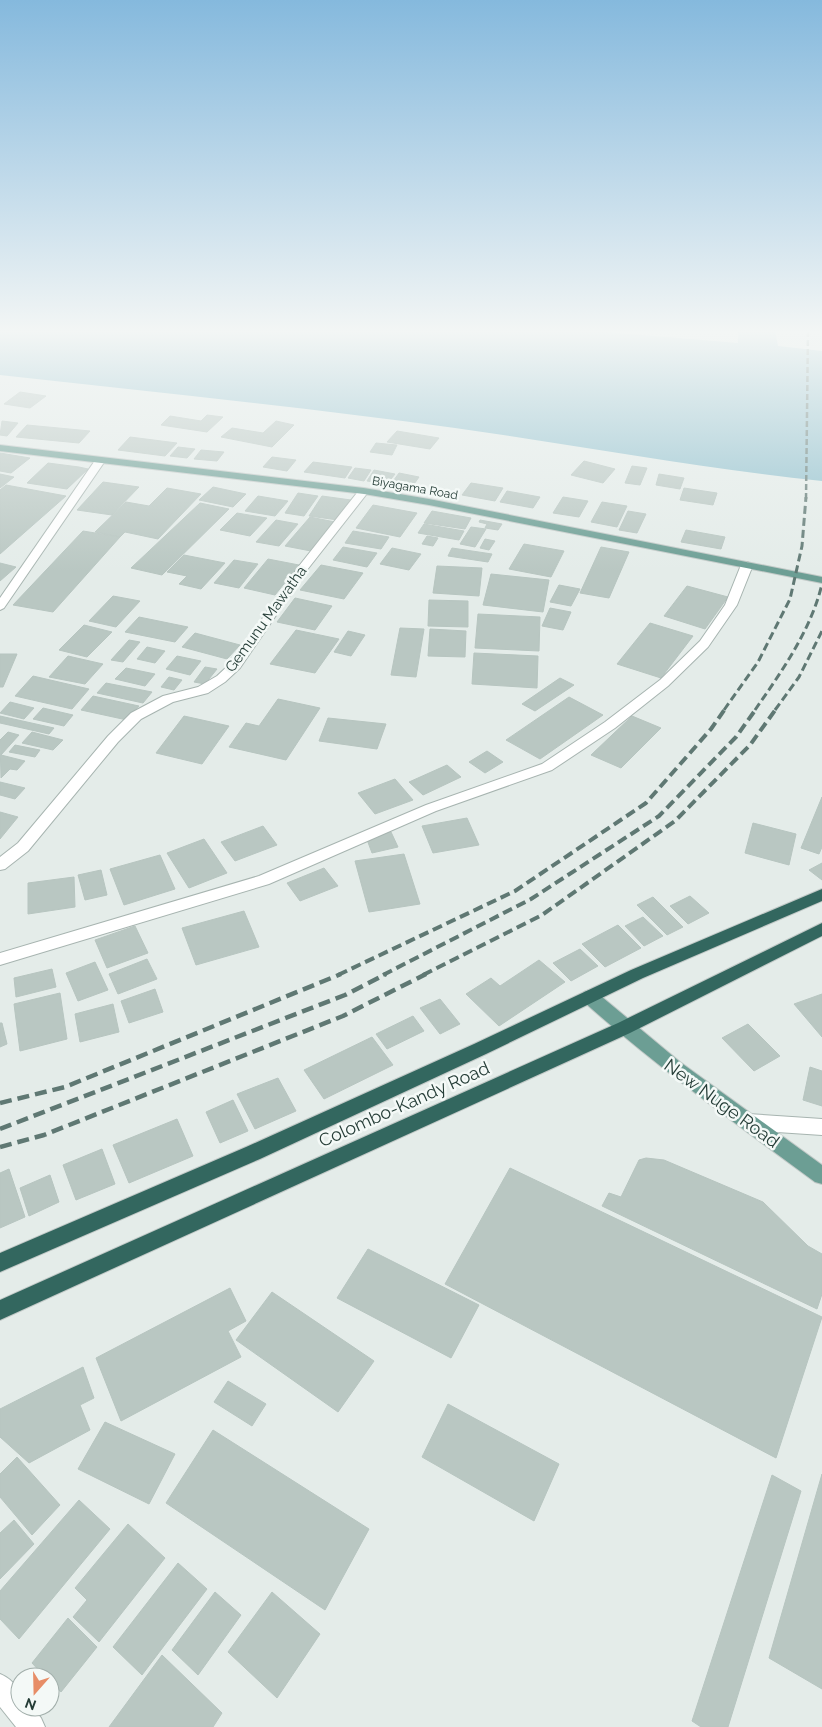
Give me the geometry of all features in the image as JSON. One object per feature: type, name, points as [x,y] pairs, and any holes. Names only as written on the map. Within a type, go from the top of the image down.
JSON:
[{"type":"highway","name":"Colombo-Kandy Road","points":[[0,1263],[261,1149],[637,974],[822,895]]},
{"type":"highway","name":"Colombo-Kandy Road","points":[[0,1310],[624,1028],[822,929]]},
{"type":"main road","name":"Biyagama Road","points":[[0,448],[364,491],[429,502],[822,580]]},
{"type":"main road","name":"New Nuge Road","points":[[590,997],[624,1028],[694,1084],[822,1176]]},
{"type":"street","points":[[0,606],[100,461]]},
{"type":"street","name":"Gemunu Mawatha","points":[[0,865],[23,847],[113,739],[136,716],[168,699],[203,690],[221,679],[236,665],[303,568],[364,491]]},
{"type":"street","points":[[0,959],[264,880],[431,808],[547,767],[610,725],[664,683],[704,644],[731,605],[747,565]]},
{"type":"street","points":[[748,1122],[822,1127]]},
{"type":"street","points":[[0,1687],[32,1727]]},
{"type":"water","points":[[318,411],[822,411],[822,481],[730,470],[398,420]]},
{"type":"building","points":[[207,415],[223,417],[207,432],[161,425],[170,416],[201,421]]},
{"type":"building","points":[[2,421],[18,423],[7,436],[0,435]]},
{"type":"building","points":[[276,421],[294,425],[272,447],[221,437],[232,428],[263,433]]},
{"type":"building","points":[[27,425],[90,431],[79,443],[16,437]]},
{"type":"building","points":[[397,431],[439,438],[430,449],[387,442]]},
{"type":"building","points":[[130,437],[177,443],[165,456],[118,450]]},
{"type":"building","points":[[376,443],[397,445],[392,455],[370,452]]},
{"type":"building","points":[[178,447],[195,449],[187,458],[170,456]]},
{"type":"building","points":[[201,450],[224,452],[217,461],[194,459]]},
{"type":"building","points":[[0,453],[30,458],[11,473],[0,471]]},
{"type":"building","points":[[272,457],[296,460],[287,471],[263,467]]},
{"type":"building","points":[[584,461],[615,469],[603,483],[571,475]]},
{"type":"building","points":[[313,462],[352,467],[345,478],[304,472]]},
{"type":"building","points":[[48,463],[88,469],[67,489],[27,483]]},
{"type":"building","points":[[632,466],[647,468],[640,485],[625,483]]},
{"type":"building","points":[[355,468],[371,470],[364,481],[348,478]]},
{"type":"building","points":[[374,470],[395,474],[387,484],[367,481]]},
{"type":"building","points":[[399,473],[419,477],[412,487],[391,484]]},
{"type":"building","points":[[0,474],[14,477],[0,488]]},
{"type":"building","points":[[659,474],[684,478],[680,489],[656,485]]},
{"type":"building","points":[[103,482],[139,487],[112,515],[77,510]]},
{"type":"building","points":[[471,483],[503,488],[495,501],[462,495]]},
{"type":"building","points":[[6,485],[66,496],[0,554],[0,490]]},
{"type":"building","points":[[213,487],[246,494],[233,507],[199,500]]},
{"type":"building","points":[[167,488],[201,494],[158,539],[125,532],[120,537],[95,532],[126,502],[149,506]]},
{"type":"building","points":[[684,488],[717,493],[713,505],[680,500]]},
{"type":"building","points":[[507,491],[540,497],[533,508],[500,502]]},
{"type":"building","points":[[298,493],[318,496],[304,516],[285,513]]},
{"type":"building","points":[[258,496],[288,501],[275,516],[245,511]]},
{"type":"building","points":[[322,496],[351,500],[338,520],[309,516]]},
{"type":"building","points":[[563,497],[588,501],[579,517],[553,513]]},
{"type":"building","points":[[602,502],[627,506],[617,527],[591,522]]},
{"type":"building","points":[[200,503],[229,509],[162,575],[131,568]]},
{"type":"building","points":[[373,505],[417,513],[400,537],[356,528]]},
{"type":"building","points":[[432,511],[471,518],[465,529],[424,523]]},
{"type":"building","points":[[628,511],[646,514],[637,533],[619,530]]},
{"type":"building","points":[[237,513],[267,518],[250,536],[220,530]]},
{"type":"building","points":[[310,517],[335,522],[311,551],[285,546]]},
{"type":"building","points":[[276,520],[298,524],[279,546],[256,542]]},
{"type":"building","points":[[480,520],[502,524],[498,530],[485,528],[487,524],[479,522]]},
{"type":"building","points":[[424,524],[464,531],[459,540],[418,533]]},
{"type":"building","points":[[471,527],[486,529],[475,547],[460,544]]},
{"type":"building","points":[[686,530],[725,537],[721,549],[681,542]]},
{"type":"building","points":[[83,531],[120,537],[53,612],[13,605]]},
{"type":"building","points":[[353,531],[389,537],[381,549],[345,543]]},
{"type":"building","points":[[427,536],[438,538],[433,546],[422,544]]},
{"type":"building","points":[[485,539],[495,541],[489,550],[480,548]]},
{"type":"building","points":[[524,544],[564,551],[551,577],[509,569]]},
{"type":"building","points":[[343,547],[377,553],[367,567],[333,560]]},
{"type":"building","points":[[601,547],[629,552],[609,598],[580,593]]},
{"type":"building","points":[[392,548],[421,554],[409,570],[380,564]]},
{"type":"building","points":[[452,548],[492,554],[488,562],[448,556]]},
{"type":"building","points":[[184,555],[225,563],[201,589],[179,584],[187,576],[167,572]]},
{"type":"building","points":[[268,559],[299,565],[275,595],[244,588]]},
{"type":"building","points":[[234,560],[258,564],[239,588],[214,583]]},
{"type":"building","points":[[0,563],[16,567],[0,581]]},
{"type":"building","points":[[321,565],[363,573],[344,599],[300,590]]},
{"type":"building","points":[[437,566],[482,568],[479,596],[433,593]]},
{"type":"building","points":[[491,574],[549,580],[543,612],[483,605]]},
{"type":"building","points":[[559,585],[580,589],[571,606],[550,602]]},
{"type":"building","points":[[687,586],[728,597],[705,629],[664,616]]},
{"type":"building","points":[[113,596],[140,601],[116,627],[89,621]]},
{"type":"building","points":[[295,598],[332,606],[315,630],[277,622]]},
{"type":"building","points":[[429,600],[468,601],[468,627],[428,626]]},
{"type":"building","points":[[550,608],[571,612],[563,630],[542,626]]},
{"type":"building","points":[[478,614],[540,617],[539,651],[475,648]]},
{"type":"building","points":[[139,617],[188,627],[175,642],[125,632]]},
{"type":"building","points":[[650,623],[693,636],[661,678],[617,664]]},
{"type":"building","points":[[84,625],[112,632],[87,657],[59,650]]},
{"type":"building","points":[[400,628],[424,629],[416,677],[391,675]]},
{"type":"building","points":[[430,629],[466,631],[465,657],[428,656]]},
{"type":"building","points":[[296,630],[339,639],[315,673],[270,664]]},
{"type":"building","points":[[348,631],[365,635],[351,656],[334,652]]},
{"type":"building","points":[[195,633],[240,645],[227,659],[182,647]]},
{"type":"building","points":[[129,640],[140,642],[123,662],[111,660]]},
{"type":"building","points":[[147,647],[165,651],[155,663],[137,659]]},
{"type":"building","points":[[474,653],[538,656],[537,688],[472,684]]},
{"type":"building","points":[[0,654],[17,654],[3,687],[0,687]]},
{"type":"building","points":[[68,656],[103,664],[85,684],[49,677]]},
{"type":"building","points":[[177,656],[201,661],[190,675],[166,669]]},
{"type":"building","points":[[205,667],[217,669],[205,684],[194,682]]},
{"type":"building","points":[[126,668],[155,674],[145,686],[115,679]]},
{"type":"building","points":[[33,676],[89,689],[72,709],[15,696]]},
{"type":"building","points":[[169,677],[182,680],[174,690],[161,687]]},
{"type":"building","points":[[560,678],[574,685],[535,711],[522,704]]},
{"type":"building","points":[[106,683],[152,692],[143,703],[97,693]]},
{"type":"building","points":[[93,696],[139,706],[127,720],[81,710]]},
{"type":"building","points":[[569,697],[603,715],[540,759],[506,740]]},
{"type":"building","points":[[278,699],[320,708],[286,760],[229,747],[246,723],[259,726]]},
{"type":"building","points":[[10,702],[34,708],[24,719],[0,713]]},
{"type":"building","points":[[43,708],[73,715],[64,726],[33,719]]},
{"type":"building","points":[[0,716],[54,728],[49,734],[0,723]]},
{"type":"building","points":[[184,716],[229,726],[202,764],[156,753]]},
{"type":"building","points":[[632,716],[661,728],[621,768],[591,755]]},
{"type":"building","points":[[328,718],[386,724],[377,749],[319,741]]},
{"type":"building","points":[[8,732],[19,735],[1,755],[25,761],[17,770],[10,769],[1,778],[0,740]]},
{"type":"building","points":[[32,732],[63,740],[53,750],[22,743]]},
{"type":"building","points":[[15,745],[40,750],[35,757],[9,752]]},
{"type":"building","points":[[487,751],[503,762],[485,773],[469,762]]},
{"type":"building","points":[[447,765],[461,777],[423,795],[409,782]]},
{"type":"building","points":[[395,779],[413,800],[375,814],[358,793]]},
{"type":"building","points":[[0,782],[25,788],[15,799],[0,795]]},
{"type":"building","points":[[822,797],[822,847],[819,854],[801,848]]},
{"type":"building","points":[[0,812],[18,817],[0,839]]},
{"type":"building","points":[[467,818],[479,845],[433,853],[422,826]]},
{"type":"building","points":[[753,823],[796,834],[789,865],[745,853]]},
{"type":"building","points":[[263,826],[277,845],[235,861],[221,842]]},
{"type":"building","points":[[391,832],[398,847],[372,853],[366,837]]},
{"type":"building","points":[[204,839],[227,873],[189,888],[167,853]]},
{"type":"building","points":[[404,854],[420,904],[369,912],[355,861]]},
{"type":"building","points":[[160,855],[175,889],[124,905],[110,869]]},
{"type":"building","points":[[822,863],[822,880],[809,870]]},
{"type":"building","points":[[324,868],[338,886],[300,901],[287,883]]},
{"type":"building","points":[[101,870],[107,895],[85,900],[78,875]]},
{"type":"building","points":[[74,877],[75,907],[28,914],[28,883]]},
{"type":"building","points":[[690,896],[709,913],[688,924],[670,906]]},
{"type":"building","points":[[653,897],[683,927],[667,935],[637,905]]},
{"type":"building","points":[[244,911],[259,947],[196,965],[182,928]]},
{"type":"building","points":[[643,917],[663,936],[644,946],[625,926]]},
{"type":"building","points":[[618,925],[641,948],[605,967],[582,944]]},
{"type":"building","points":[[135,926],[148,953],[107,968],[95,940]]},
{"type":"building","points":[[580,949],[598,966],[571,981],[553,963]]},
{"type":"building","points":[[147,959],[157,979],[118,994],[109,974]]},
{"type":"building","points":[[539,960],[565,982],[499,1026],[466,994],[491,978],[500,986]]},
{"type":"building","points":[[95,962],[108,990],[78,1001],[66,973]]},
{"type":"building","points":[[52,969],[56,987],[16,997],[14,978]]},
{"type":"building","points":[[155,989],[163,1012],[129,1023],[121,1001]]},
{"type":"building","points":[[60,993],[67,1039],[20,1051],[14,1004]]},
{"type":"building","points":[[822,994],[822,1037],[794,1004]]},
{"type":"building","points":[[440,999],[460,1024],[440,1034],[420,1008]]},
{"type":"building","points":[[113,1004],[119,1032],[80,1042],[75,1014]]},
{"type":"building","points":[[413,1016],[424,1031],[387,1049],[376,1034]]},
{"type":"building","points":[[0,1023],[2,1023],[7,1044],[0,1047]]},
{"type":"building","points":[[748,1024],[780,1056],[754,1071],[722,1038]]},
{"type":"building","points":[[372,1037],[393,1065],[324,1099],[304,1070]]},
{"type":"building","points":[[810,1067],[822,1071],[822,1106],[803,1100]]},
{"type":"building","points":[[278,1078],[296,1111],[255,1129],[237,1094]]},
{"type":"building","points":[[233,1100],[248,1131],[220,1143],[206,1112]]},
{"type":"building","points":[[177,1119],[193,1156],[129,1183],[113,1145]]},
{"type":"building","points":[[102,1149],[115,1184],[76,1200],[63,1165]]},
{"type":"building","points":[[646,1158],[664,1160],[763,1202],[808,1246],[822,1254],[822,1294],[817,1309],[602,1206],[609,1193],[621,1197],[639,1160]]},
{"type":"building","points":[[510,1168],[822,1317],[776,1458],[445,1284]]},
{"type":"building","points":[[9,1169],[25,1217],[0,1228],[0,1173]]},
{"type":"building","points":[[50,1175],[59,1202],[29,1216],[20,1188]]},
{"type":"building","points":[[368,1249],[479,1305],[451,1358],[337,1298]]},
{"type":"building","points":[[230,1288],[246,1321],[228,1331],[241,1357],[121,1421],[96,1358]]},
{"type":"building","points":[[272,1292],[374,1361],[338,1412],[236,1340]]},
{"type":"building","points":[[83,1367],[94,1398],[80,1405],[90,1430],[29,1463],[0,1437],[0,1409]]},
{"type":"building","points":[[228,1381],[266,1404],[252,1426],[214,1402]]},
{"type":"building","points":[[448,1404],[559,1464],[534,1521],[422,1457]]},
{"type":"building","points":[[105,1422],[175,1454],[149,1504],[78,1469]]},
{"type":"building","points":[[213,1430],[369,1529],[325,1610],[166,1503]]},
{"type":"building","points":[[17,1457],[60,1505],[32,1535],[0,1497],[0,1474]]},
{"type":"building","points":[[822,1474],[822,1689],[769,1658]]},
{"type":"building","points":[[772,1475],[801,1491],[728,1727],[701,1727],[692,1721]]},
{"type":"building","points":[[79,1500],[110,1529],[19,1639],[0,1619],[0,1591]]},
{"type":"building","points":[[14,1520],[34,1544],[0,1579],[0,1533]]},
{"type":"building","points":[[128,1524],[165,1558],[99,1642],[73,1617],[87,1600],[75,1588]]},
{"type":"building","points":[[178,1563],[207,1589],[142,1675],[113,1647]]},
{"type":"building","points":[[215,1592],[241,1615],[198,1675],[172,1650]]},
{"type":"building","points":[[272,1592],[320,1634],[277,1698],[228,1652]]},
{"type":"building","points":[[68,1618],[97,1647],[61,1692],[60,1667],[36,1667],[32,1663]]},
{"type":"building","points":[[162,1655],[222,1713],[213,1727],[109,1727]]},
{"type":"railway","points":[[806,499],[807,411]]},
{"type":"railway","points":[[724,710],[758,662],[790,599],[802,546],[806,497]]},
{"type":"railway","points":[[755,710],[803,634],[811,618],[822,584]]},
{"type":"railway","points":[[775,710],[799,677],[822,631]]},
{"type":"railway","points":[[338,975],[515,891],[646,803],[711,729],[725,709]]},
{"type":"railway","points":[[383,975],[531,899],[659,816],[736,737],[756,709]]},
{"type":"railway","points":[[423,975],[542,915],[675,821],[750,745],[776,709]]},
{"type":"railway","points":[[0,1103],[65,1087],[341,974]]},
{"type":"railway","points":[[0,1129],[345,995],[386,974]]},
{"type":"railway","points":[[0,1147],[44,1135],[343,1016],[426,974]]}]
